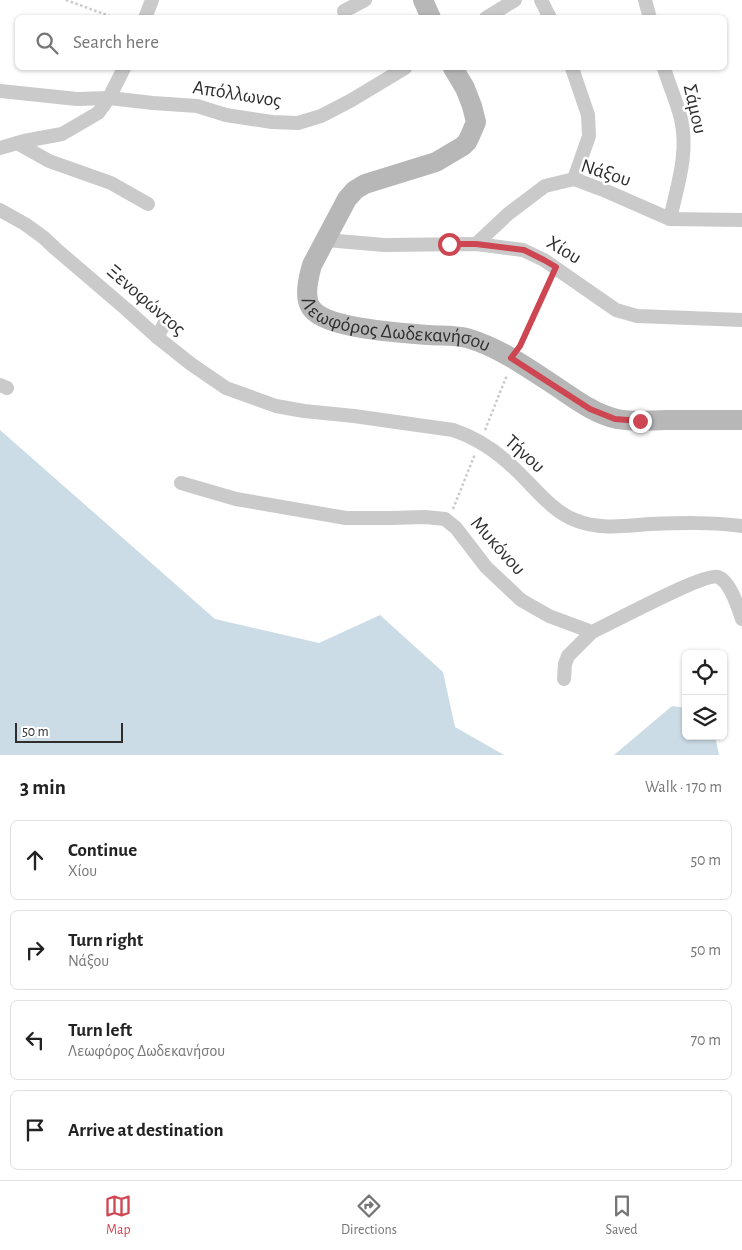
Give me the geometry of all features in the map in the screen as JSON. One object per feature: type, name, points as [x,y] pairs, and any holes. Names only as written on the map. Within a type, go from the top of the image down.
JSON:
[{"type":"street","points":[[146,15],[152,0]]},
{"type":"street","points":[[344,11],[365,0]]},
{"type":"street","points":[[423,0],[429,15]]},
{"type":"street","points":[[491,15],[515,0]]},
{"type":"street","points":[[541,0],[548,15]]},
{"type":"street","points":[[645,0],[649,15]]},
{"type":"street","points":[[0,148],[62,134],[98,113],[109,98],[123,70]]},
{"type":"street","name":"Απόλλωνος","points":[[0,91],[77,99],[109,98],[196,106],[226,115],[272,122],[298,123],[321,116],[402,70]]},
{"type":"street","name":"Λεωφόρος Δωδεκανήσου","points":[[454,70],[465,88],[476,122],[467,142],[436,162],[365,184],[355,190],[347,199],[312,265],[309,276],[308,302],[315,313],[330,320],[364,328],[466,338],[511,358],[590,409],[615,419],[640,421],[742,420]]},
{"type":"street","points":[[573,70],[588,115],[589,136],[574,179]]},
{"type":"street","name":"Σάμου","points":[[665,70],[681,119],[684,138],[683,160],[670,219]]},
{"type":"street","points":[[16,143],[49,161],[111,184],[148,204]]},
{"type":"street","name":"Νάξου","points":[[476,244],[508,214],[545,186],[574,179],[670,219],[742,220]]},
{"type":"street","name":"Ξενοφώντος","points":[[0,210],[43,237],[157,337],[191,364],[226,388],[276,406]]},
{"type":"street","name":"Χίου","points":[[326,240],[384,245],[476,244],[524,250],[556,267],[616,310],[637,316],[742,320]]},
{"type":"street","points":[[157,337],[166,321]]},
{"type":"street","name":"Τήνου","points":[[276,406],[441,427],[459,432],[487,446],[516,469],[565,516],[576,521],[614,527],[701,522],[742,526]]},
{"type":"street","name":"Μυκόνου","points":[[181,482],[236,499],[346,518],[425,517],[445,519],[456,528],[486,567],[521,600],[549,616],[592,632]]},
{"type":"street","points":[[564,679],[565,664],[568,656],[592,632],[649,603],[701,580],[714,576],[727,584],[742,619]]},
{"type":"path","points":[[66,0],[107,15]]},
{"type":"path","points":[[511,358],[520,346],[556,267]]},
{"type":"shaded area","points":[[0,430],[215,619],[319,643],[380,615],[443,672],[455,727],[504,755],[0,755]]},
{"type":"shaded area","points":[[672,706],[682,707],[682,740],[716,740],[719,755],[614,755]]},
{"type":"route","points":[[449,244],[476,244],[524,250],[556,267],[520,346],[511,358],[600,414],[615,419],[640,421]]}]
